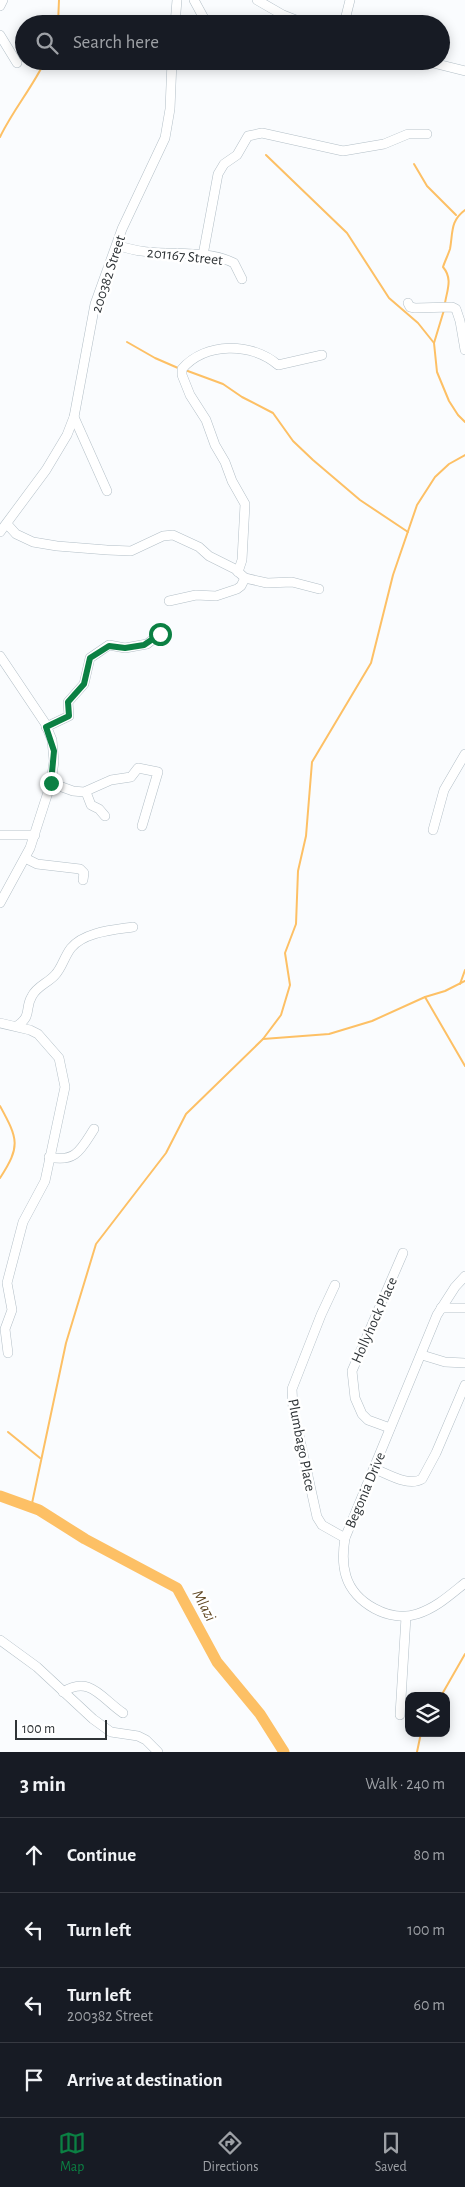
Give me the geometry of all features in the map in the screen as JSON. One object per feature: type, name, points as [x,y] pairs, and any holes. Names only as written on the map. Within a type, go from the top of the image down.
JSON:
[{"type":"street","points":[[0,6],[3,0]]},
{"type":"street","points":[[176,15],[177,0]]},
{"type":"street","points":[[194,0],[203,15]]},
{"type":"street","points":[[256,0],[283,15]]},
{"type":"street","points":[[346,15],[350,0]]},
{"type":"street","points":[[0,35],[15,60]]},
{"type":"street","points":[[450,67],[465,71]]},
{"type":"street","name":"200382 Street","points":[[0,532],[62,445],[74,417],[95,304],[136,199],[165,138],[170,109],[172,70]]},
{"type":"street","points":[[203,255],[218,174],[224,164],[238,155],[248,136],[262,133],[350,151],[384,144],[408,134],[427,134]]},
{"type":"street","name":"201167 Street","points":[[118,245],[138,251],[218,256],[234,263],[242,279]]},
{"type":"street","points":[[408,303],[410,307],[416,308],[452,307],[458,312],[465,350]]},
{"type":"street","points":[[169,601],[196,595],[216,596],[237,589],[241,575],[242,560],[245,504],[215,445],[206,420],[190,395],[182,375],[182,369],[197,356],[213,350],[228,349],[253,352],[270,358],[278,365],[322,354]]},
{"type":"street","points":[[74,417],[106,491]]},
{"type":"street","points":[[7,524],[16,534],[33,542],[108,550],[131,551],[163,536],[173,535],[199,547],[214,559],[241,575],[267,583],[292,582],[319,590]]},
{"type":"street","points":[[46,727],[69,716],[68,702],[84,684],[90,658],[109,646],[125,648],[147,644],[165,630]]},
{"type":"street","points":[[0,656],[3,670],[46,727],[54,751],[51,783],[35,835],[26,858],[0,904]]},
{"type":"street","points":[[433,830],[444,790],[465,754]]},
{"type":"street","points":[[51,783],[73,791],[86,792],[111,780],[131,777],[138,768],[158,772],[142,826]]},
{"type":"street","points":[[86,792],[91,805],[99,809],[105,816]]},
{"type":"street","points":[[0,835],[35,835]]},
{"type":"street","points":[[26,858],[37,864],[80,869],[84,873],[83,880]]},
{"type":"street","points":[[18,1026],[28,1015],[30,999],[34,992],[54,976],[75,944],[94,935],[133,927]]},
{"type":"street","points":[[0,1023],[18,1026],[38,1034],[56,1055],[62,1067],[64,1096],[45,1181],[23,1222],[7,1283],[12,1310],[5,1328],[8,1353]]},
{"type":"street","points":[[49,1157],[61,1159],[82,1150],[94,1129]]},
{"type":"street","name":"Hollyhock Place","points":[[390,1428],[368,1420],[362,1414],[355,1398],[352,1371],[404,1253]]},
{"type":"street","name":"Begonia Drive","points":[[406,1617],[378,1610],[364,1602],[354,1592],[346,1578],[343,1562],[345,1538],[441,1308],[465,1276]]},
{"type":"street","name":"Plumbago Place","points":[[335,1285],[296,1376],[291,1397],[316,1517],[322,1525],[345,1538]]},
{"type":"street","points":[[441,1308],[465,1308]]},
{"type":"street","points":[[422,1355],[436,1361],[465,1363]]},
{"type":"street","points":[[375,1469],[406,1481],[413,1482],[422,1479],[436,1453],[465,1385]]},
{"type":"street","points":[[400,1715],[406,1617],[432,1609],[465,1583]]},
{"type":"street","points":[[0,1640],[37,1667],[63,1692],[111,1732],[138,1736],[158,1752]]},
{"type":"street","points":[[63,1692],[75,1686],[88,1686],[122,1714]]},
{"type":"waterway","points":[[58,15],[59,0]]},
{"type":"waterway","points":[[0,137],[40,70]]},
{"type":"waterway","points":[[266,155],[347,233],[389,298],[418,323],[434,343]]},
{"type":"waterway","points":[[414,164],[427,186],[456,215]]},
{"type":"waterway","points":[[445,303],[449,280],[443,267],[450,249],[454,223],[465,210]]},
{"type":"waterway","points":[[444,310],[434,343],[437,372],[449,401],[465,422]]},
{"type":"waterway","points":[[127,342],[155,358],[178,368]]},
{"type":"waterway","points":[[185,370],[223,384],[242,397],[273,413],[293,441],[313,460],[360,500],[408,532]]},
{"type":"waterway","points":[[31,1508],[66,1343],[96,1244],[166,1153],[186,1114],[263,1039],[281,1015],[290,985],[285,953],[296,924],[298,871],[306,836],[312,762],[371,663],[393,575],[417,505],[435,477],[449,464],[465,455]]},
{"type":"waterway","points":[[460,984],[465,970]]},
{"type":"waterway","points":[[263,1039],[329,1034],[372,1021],[465,981]]},
{"type":"waterway","points":[[425,997],[465,1066]]},
{"type":"waterway","points":[[0,1106],[11,1127],[15,1142],[11,1158],[0,1178]]},
{"type":"waterway","points":[[8,1432],[40,1458]]},
{"type":"waterway","name":"Mlazi","points":[[0,1496],[39,1510],[85,1539],[177,1588],[217,1662],[260,1714],[284,1752]]},
{"type":"waterway","points":[[443,1692],[465,1654]]},
{"type":"waterway","points":[[417,1752],[420,1737]]},
{"type":"route","points":[[51,783],[54,770],[54,751],[52,740],[46,727],[68,718],[68,702],[84,684],[87,663],[90,658],[109,646],[125,648],[147,644],[160,634]]}]
